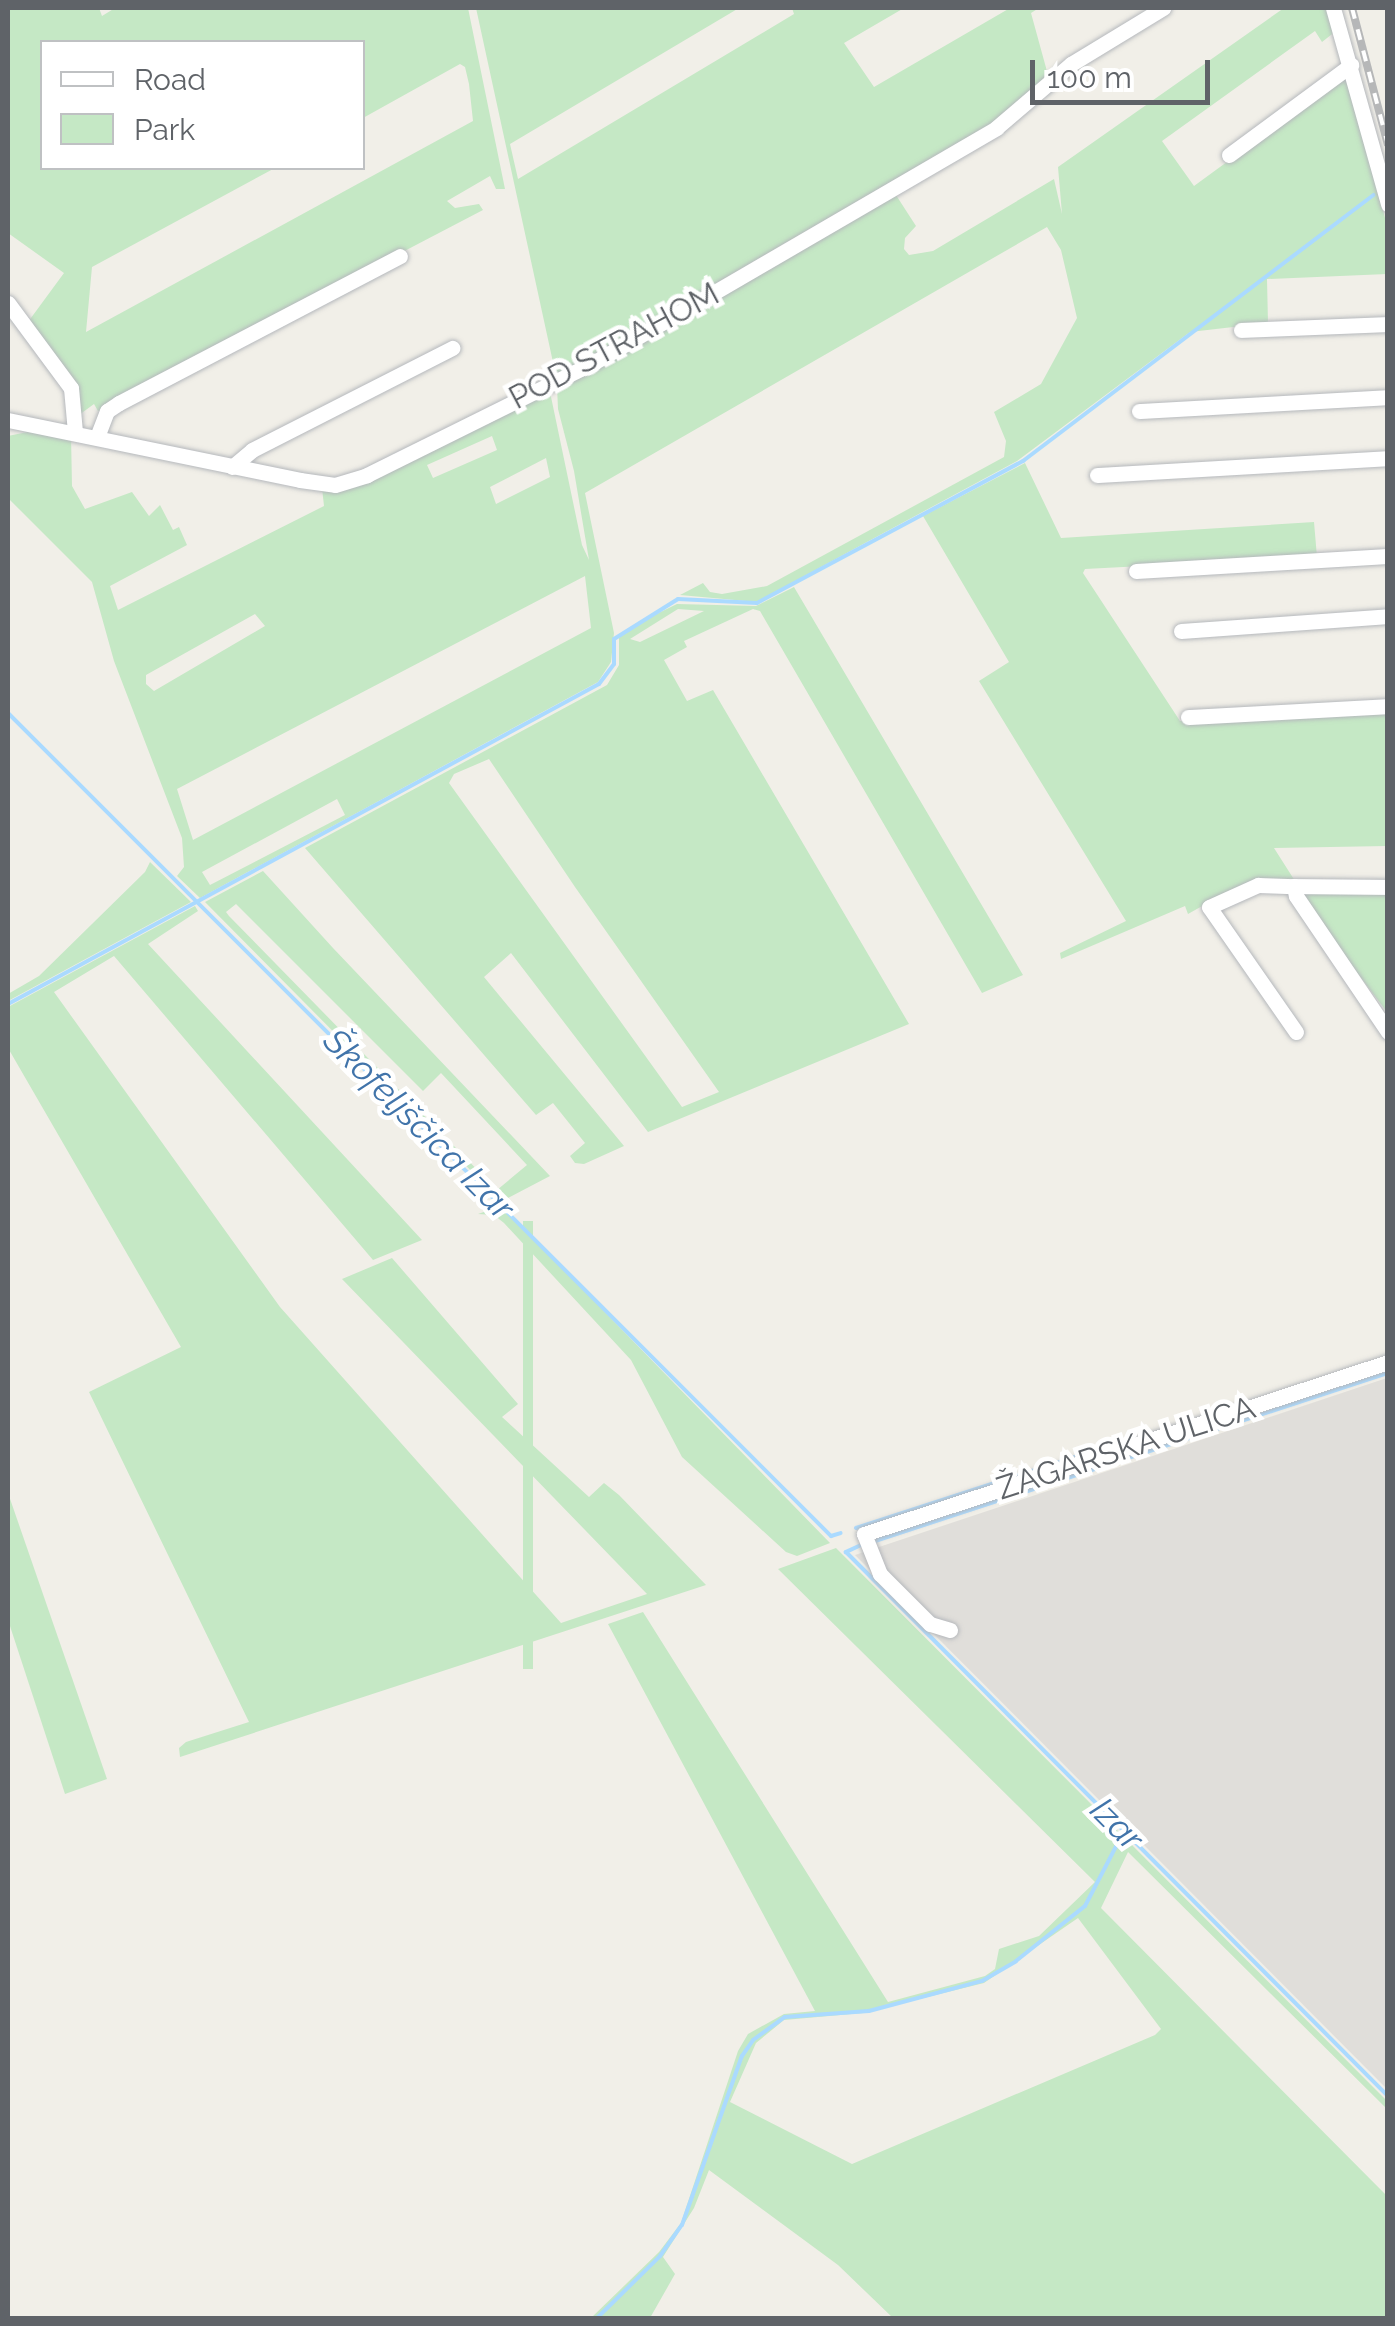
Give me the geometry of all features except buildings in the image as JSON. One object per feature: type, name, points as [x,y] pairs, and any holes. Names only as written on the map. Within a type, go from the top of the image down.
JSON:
[{"type":"street","name":"POD STRAHOM","points":[[8,420],[335,485],[414,453],[593,363],[996,128],[1071,64],[1163,8]]},
{"type":"street","points":[[1333,8],[1388,204]]},
{"type":"street","points":[[1229,154],[1351,65]]},
{"type":"street","points":[[97,436],[106,412],[119,402],[400,256]]},
{"type":"street","points":[[8,303],[71,388],[75,432]]},
{"type":"street","points":[[1241,330],[1388,324]]},
{"type":"street","points":[[232,467],[252,450],[452,348]]},
{"type":"street","points":[[1139,410],[1388,397]]},
{"type":"street","points":[[1097,475],[1388,458]]},
{"type":"street","points":[[1136,571],[1388,556]]},
{"type":"street","points":[[1181,631],[1388,616]]},
{"type":"street","points":[[1188,716],[1388,706]]},
{"type":"street","points":[[1296,1032],[1208,907],[1258,885],[1388,887]]},
{"type":"street","points":[[1294,886],[1296,896],[1388,1032]]},
{"type":"street","name":"ŽAGARSKA ULICA","points":[[950,1630],[930,1624],[880,1574],[864,1534],[1388,1362]]},
{"type":"shaded area","points":[[1387,1378],[1387,2089],[855,1555]]},
{"type":"green space","points":[[8,8],[99,8],[102,16],[115,8],[468,8],[505,189],[496,189],[490,176],[447,201],[455,208],[479,204],[483,210],[98,411],[94,404],[79,415],[28,322],[64,273],[8,233]],"holes":[[[40,40],[365,40],[365,117],[460,64],[465,67],[469,84],[473,121],[86,332],[92,267],[271,170],[40,170]]]},
{"type":"green space","points":[[476,8],[739,8],[510,144],[518,179],[794,14],[792,8],[904,8],[844,43],[874,87],[1010,8],[1039,8],[1031,13],[1048,75],[1015,110],[556,376]]},
{"type":"green space","points":[[1284,8],[1329,8],[1336,31],[1322,42],[1315,31],[1162,141],[1194,186],[1346,75],[1387,225],[1387,274],[1267,279],[1268,323],[1190,332],[1017,461],[757,602],[680,595],[703,583],[710,592],[722,594],[767,586],[1004,457],[1006,441],[994,412],[1041,384],[1077,318],[1061,250],[1047,227],[585,493],[614,633],[611,662],[598,682],[200,898],[177,876],[184,867],[182,838],[114,661],[92,582],[8,498],[8,436],[42,429],[71,435],[72,486],[85,509],[132,492],[149,516],[160,505],[173,530],[179,527],[187,545],[110,586],[118,610],[324,506],[322,488],[550,392],[582,545],[589,560],[574,471],[558,409],[557,386],[894,192],[916,226],[905,238],[904,249],[909,255],[933,251],[1054,179],[1062,214],[1058,167]],"holes":[[[492,436],[497,450],[433,478],[427,465]],[[546,458],[550,477],[496,504],[490,487]],[[585,576],[591,628],[193,840],[177,789]],[[255,614],[265,626],[154,691],[146,684],[146,675]],[[337,799],[345,815],[210,885],[202,872]]]},
{"type":"green space","points":[[1025,463],[1061,538],[1314,522],[1317,557],[1085,569],[1083,573],[1180,721],[1387,709],[1387,846],[1274,848],[1295,881],[1220,896],[1188,914],[1185,906],[1061,959],[1060,953],[1126,921],[979,681],[1009,662],[923,516]]},
{"type":"green space","points":[[794,587],[1023,975],[982,993],[760,611],[753,609],[684,641],[687,647],[664,660],[687,701],[713,690],[909,1024],[648,1132],[511,953],[484,977],[624,1146],[584,1164],[575,1163],[570,1156],[585,1143],[553,1103],[536,1115],[305,848],[607,685],[619,665],[619,638],[634,625],[677,604],[756,606]],"holes":[[[678,609],[704,611],[640,642],[630,639]],[[489,759],[575,887],[719,1092],[682,1107],[449,783],[454,774]]]},
{"type":"green space","points":[[150,862],[191,902],[8,1001],[8,994],[39,976],[145,872]]},
{"type":"green space","points":[[263,871],[550,1176],[506,1199],[496,1196],[205,902]],"holes":[[[236,904],[423,1091],[441,1073],[527,1165],[497,1190],[226,912]]]},
{"type":"green space","points":[[1303,892],[1387,894],[1387,1012],[1307,907]]},
{"type":"green space","points":[[195,906],[198,911],[148,944],[422,1240],[373,1260],[114,956],[54,992],[280,1307],[561,1623],[647,1594],[342,1279],[392,1258],[518,1404],[502,1417],[589,1497],[604,1483],[619,1495],[706,1585],[180,1757],[179,1748],[186,1742],[249,1722],[89,1392],[181,1347],[8,1048],[8,1007]]},
{"type":"green space","points":[[498,1207],[830,1543],[797,1556],[786,1552],[682,1457],[631,1360],[504,1223],[494,1215],[478,1214]]},
{"type":"green space","points":[[523,1221],[533,1221],[533,1669],[523,1669]]},
{"type":"green space","points":[[8,1493],[107,1779],[65,1794],[8,1620]]},
{"type":"green space","points":[[836,1548],[1387,2101],[1387,2109],[1128,1852],[1101,1908],[1387,2196],[1387,2318],[893,2318],[838,2265],[709,2170],[694,2208],[663,2257],[675,2274],[650,2318],[591,2318],[659,2252],[681,2223],[738,2051],[748,2034],[784,2014],[815,2011],[608,1624],[643,1612],[888,2002],[985,1976],[995,1969],[999,1949],[1039,1936],[1095,1882],[778,1569]],"holes":[[[1078,1918],[1161,2029],[1155,2035],[852,2164],[730,2102],[756,2043],[784,2020],[863,2013],[984,1983]]]},
{"type":"waterway","points":[[8,1004],[599,684],[614,664],[614,639],[678,599],[757,603],[1023,461],[1373,195]]},
{"type":"waterway","name":"Škofeljščica Izar","points":[[8,713],[831,1536],[841,1533]]},
{"type":"waterway","points":[[875,1541],[1388,1373]]},
{"type":"waterway","points":[[856,1528],[1121,1442]]},
{"type":"waterway","name":"Izar","points":[[861,1545],[846,1552],[1388,2096]]},
{"type":"waterway","points":[[597,2318],[660,2256],[682,2225],[742,2056],[753,2040],[785,2017],[869,2011],[982,1981],[1016,1961],[1085,1906],[1124,1831]]},
{"type":"railway","points":[[1352,8],[1388,145]]}]
